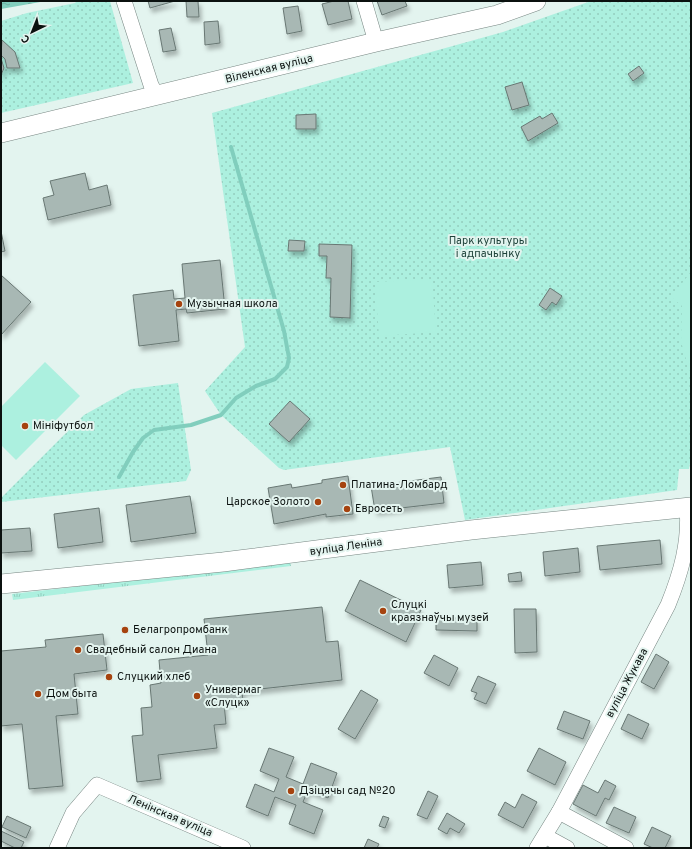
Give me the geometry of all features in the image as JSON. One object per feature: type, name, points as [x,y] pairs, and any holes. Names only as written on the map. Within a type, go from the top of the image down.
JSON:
[{"type":"main road","name":"Віленская вуліца","points":[[1,133],[376,42],[497,15],[536,1]]},
{"type":"main road","name":"вуліца Леніна","points":[[1,584],[223,562],[471,530],[689,507]]},
{"type":"street","points":[[124,1],[151,85],[157,96]]},
{"type":"street","points":[[364,1],[376,42]]},
{"type":"street","name":"вуліца Жукава","points":[[541,842],[559,812],[668,605],[680,574],[685,554],[689,529],[689,507]]},
{"type":"street","name":"Ленінская вуліца","points":[[57,848],[73,813],[97,785],[243,848]]},
{"type":"street","points":[[559,812],[626,848]]},
{"type":"street","points":[[541,842],[567,848]]},
{"type":"green space","points":[[77,1],[110,1],[133,83],[1,113],[1,21],[27,13],[75,3]]},
{"type":"green space","name":"Парк культуры і адпачынку","points":[[591,1],[691,1],[691,457],[689,469],[679,469],[677,490],[465,520],[450,447],[284,470],[279,468],[221,415],[205,391],[245,347],[212,113],[503,32]]},
{"type":"green space","points":[[691,272],[691,376],[681,342],[682,306],[671,297]]},
{"type":"green space","points":[[432,279],[436,332],[379,336],[375,282]]},
{"type":"green space","name":"Мініфутбол","points":[[45,362],[80,396],[16,460],[1,445],[1,407]]},
{"type":"green space","points":[[178,383],[191,470],[186,481],[1,502],[1,498],[84,415],[131,389]]},
{"type":"green space","points":[[290,562],[291,566],[13,600],[12,594]]},
{"type":"water","points":[[1,1],[46,1],[1,9]]},
{"type":"building","points":[[148,1],[175,1],[150,8]]},
{"type":"building","points":[[186,1],[198,1],[199,17],[187,17]]},
{"type":"building","points":[[334,1],[348,1],[352,19],[328,25],[322,4]]},
{"type":"building","points":[[377,1],[405,1],[407,6],[382,15]]},
{"type":"building","points":[[298,6],[302,31],[287,34],[283,8]]},
{"type":"building","points":[[218,21],[220,43],[205,45],[204,22]]},
{"type":"building","points":[[171,28],[176,50],[163,52],[159,30]]},
{"type":"building","points":[[2,40],[15,52],[20,68],[7,68],[5,59],[1,55]]},
{"type":"building","points":[[1,58],[4,68],[1,75]]},
{"type":"building","points":[[639,66],[644,73],[633,81],[628,74]]},
{"type":"building","points":[[522,82],[529,105],[512,110],[505,87]]},
{"type":"building","points":[[552,113],[558,123],[528,141],[521,127],[540,116],[542,119]]},
{"type":"building","points":[[316,114],[316,129],[296,129],[296,115]]},
{"type":"building","points":[[85,173],[89,190],[107,185],[111,205],[48,220],[43,198],[54,195],[50,181]]},
{"type":"building","points":[[1,231],[5,251],[1,252]]},
{"type":"building","points":[[289,240],[305,241],[304,251],[288,251]]},
{"type":"building","points":[[319,244],[352,245],[350,318],[330,317],[331,278],[326,278],[327,256],[319,256]]},
{"type":"building","name":"Музычная школа","points":[[220,260],[225,309],[187,313],[186,309],[176,310],[179,341],[139,346],[133,295],[173,290],[174,299],[185,298],[182,264]]},
{"type":"building","points":[[1,275],[31,302],[1,335]]},
{"type":"building","points":[[550,288],[562,296],[556,305],[552,302],[546,310],[539,305]]},
{"type":"building","points":[[290,401],[310,419],[289,442],[269,424]]},
{"type":"building","points":[[348,476],[353,514],[326,517],[326,514],[274,524],[268,488],[291,484],[292,488],[322,483],[322,480]]},
{"type":"building","points":[[441,477],[444,503],[375,511],[371,486]]},
{"type":"building","points":[[190,496],[196,533],[131,542],[126,505]]},
{"type":"building","points":[[99,508],[103,542],[58,548],[54,514]]},
{"type":"building","points":[[30,528],[32,551],[1,553],[1,530]]},
{"type":"building","points":[[660,540],[662,564],[600,570],[597,546]]},
{"type":"building","points":[[578,548],[580,572],[545,576],[543,552]]},
{"type":"building","points":[[481,562],[483,585],[449,588],[447,565]]},
{"type":"building","points":[[521,572],[522,581],[509,582],[508,574]]},
{"type":"building","name":"Слуцкі краязнаўчы музей","points":[[360,580],[421,610],[406,642],[345,611]]},
{"type":"building","name":"Универмаг «Слуцк»","points":[[322,607],[326,642],[338,641],[342,680],[242,691],[243,701],[224,703],[226,724],[214,725],[217,748],[158,755],[161,779],[137,782],[132,736],[143,735],[141,708],[152,707],[150,685],[161,683],[159,660],[208,655],[204,619]]},
{"type":"building","points":[[514,609],[536,609],[537,652],[515,653]]},
{"type":"building","points":[[436,618],[477,618],[477,631],[436,630]]},
{"type":"building","name":"Дом быта","points":[[103,634],[107,670],[74,674],[78,714],[56,716],[63,786],[29,789],[22,724],[1,726],[1,651],[46,647],[45,640]]},
{"type":"building","points":[[656,654],[669,662],[654,689],[641,682]]},
{"type":"building","points":[[434,655],[458,668],[449,686],[424,673]]},
{"type":"building","points":[[478,676],[496,684],[486,704],[474,699],[477,693],[471,691]]},
{"type":"building","points":[[361,690],[378,700],[355,739],[338,729]]},
{"type":"building","points":[[564,711],[590,721],[583,739],[557,729]]},
{"type":"building","points":[[628,714],[649,724],[642,739],[621,729]]},
{"type":"building","name":"Дзіцячы сад №20","points":[[269,748],[294,757],[286,777],[303,784],[311,763],[337,773],[328,798],[308,790],[303,802],[323,810],[314,834],[289,824],[296,805],[275,797],[268,816],[246,807],[255,784],[274,792],[279,779],[260,771]]},
{"type":"building","points":[[539,748],[566,762],[555,785],[527,771]]},
{"type":"building","points":[[605,780],[616,786],[609,800],[605,798],[596,816],[573,804],[583,785],[598,793]]},
{"type":"building","points":[[428,791],[438,796],[427,819],[417,815]]},
{"type":"building","points":[[522,794],[537,802],[523,828],[498,815],[505,802],[515,808]]},
{"type":"building","points":[[614,807],[636,817],[629,833],[606,823]]},
{"type":"building","points":[[447,813],[465,824],[459,833],[450,828],[447,834],[438,829]]},
{"type":"building","points":[[7,816],[31,827],[26,838],[2,827]]},
{"type":"building","points":[[383,816],[389,818],[385,828],[379,826]]},
{"type":"building","points":[[652,827],[671,836],[665,848],[653,848],[644,844]]},
{"type":"building","points":[[1,831],[24,842],[21,848],[15,848],[1,841]]},
{"type":"building","points":[[368,839],[379,844],[377,848],[364,848]]},
{"type":"waterway","points":[[119,477],[143,438],[154,430],[191,425],[221,415],[236,398],[256,386],[275,379],[287,367],[289,358],[284,331],[231,147]]},
{"type":"place","name":"Музычная школа","points":[[179,304]]},
{"type":"place","name":"Мініфутбол","points":[[25,426]]},
{"type":"place","name":"Платина-Ломбард","points":[[343,485]]},
{"type":"place","name":"Царское Золото","points":[[318,502]]},
{"type":"place","name":"Евросеть","points":[[347,509]]},
{"type":"place","name":"Слуцкі краязнаўчы музей","points":[[383,611]]},
{"type":"place","name":"Белагропромбанк","points":[[125,630]]},
{"type":"place","name":"Свадебный салон Диана","points":[[78,650]]},
{"type":"place","name":"Слуцкий хлеб","points":[[109,677]]},
{"type":"place","name":"Дом быта","points":[[38,694]]},
{"type":"place","name":"Универмаг «Слуцк»","points":[[197,696]]},
{"type":"place","name":"Дзіцячы сад №20","points":[[291,791]]}]
